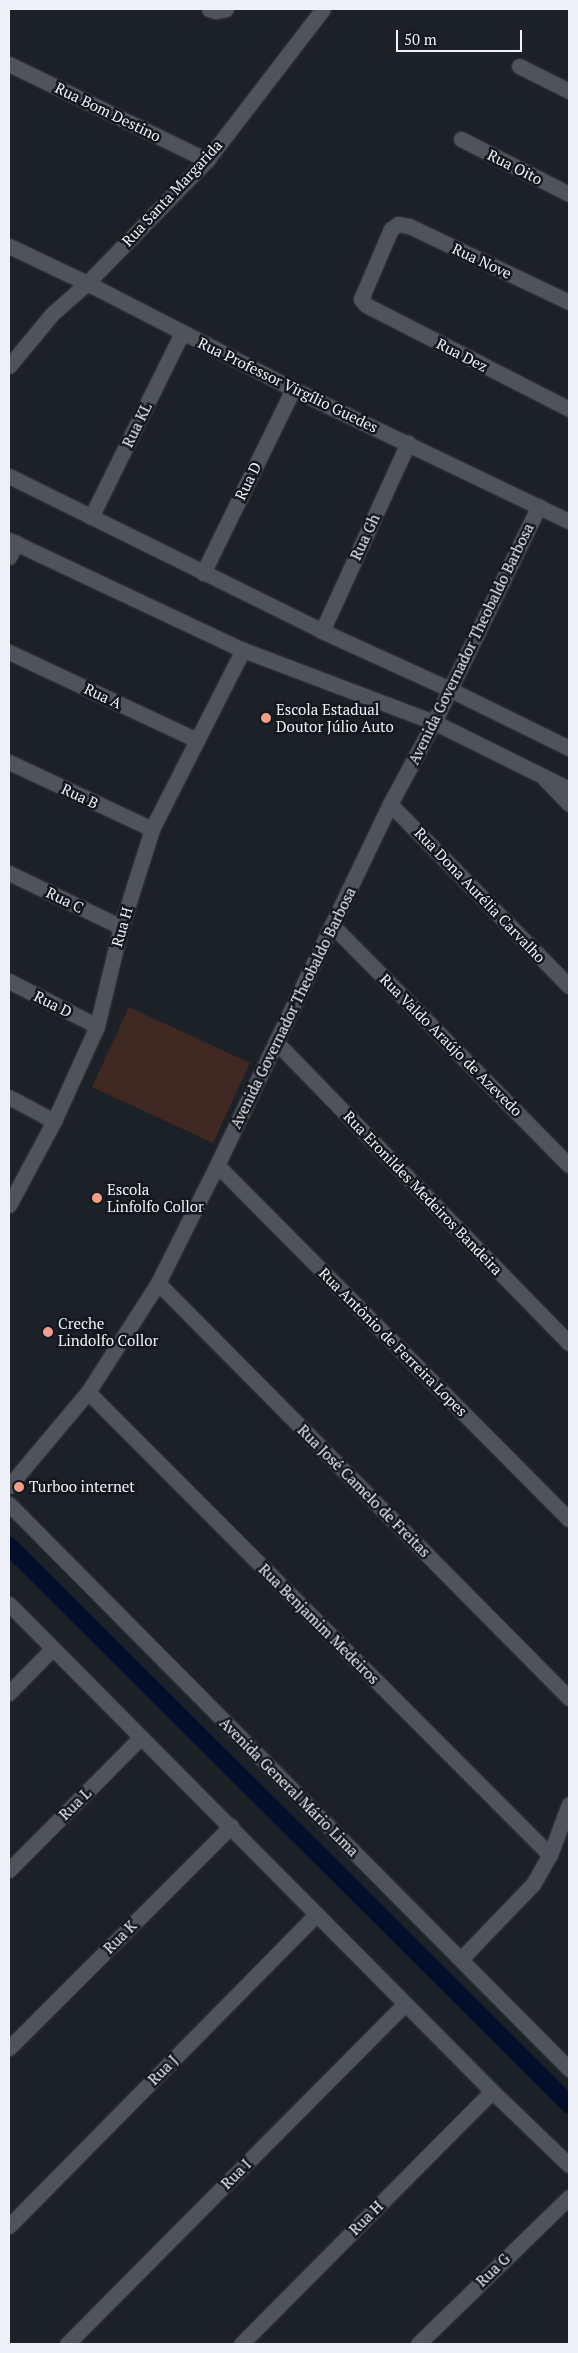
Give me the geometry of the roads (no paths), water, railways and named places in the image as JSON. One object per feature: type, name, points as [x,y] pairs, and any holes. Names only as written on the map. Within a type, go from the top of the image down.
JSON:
[{"type":"street","points":[[210,9],[216,11],[226,9]]},
{"type":"street","name":"Rua Santa Margarida","points":[[9,366],[52,314],[87,283],[208,160],[323,9]]},
{"type":"street","name":"Rua Bom Destino","points":[[9,64],[208,160]]},
{"type":"street","points":[[520,66],[569,90]]},
{"type":"street","name":"Rua Oito","points":[[461,140],[569,194]]},
{"type":"street","name":"Rua Nove","points":[[362,295],[394,225],[398,224],[409,226],[569,302]]},
{"type":"street","name":"Rua Professor Virgílio Guedes","points":[[9,246],[87,283],[293,389],[569,521]]},
{"type":"street","name":"Rua Dez","points":[[362,295],[361,299],[366,304],[569,408]]},
{"type":"street","name":"Rua KL","points":[[91,517],[182,333]]},
{"type":"street","name":"Rua D","points":[[203,573],[293,389]]},
{"type":"street","name":"Rua Gh","points":[[322,631],[408,443]]},
{"type":"street","points":[[9,476],[322,631],[449,689],[569,748]]},
{"type":"street","name":"Avenida Governador Theobaldo Barbosa","points":[[9,1486],[88,1392],[158,1283],[217,1165],[390,804],[434,722],[539,506]]},
{"type":"street","points":[[9,557],[12,541],[243,650],[434,722],[569,789]]},
{"type":"street","name":"Rua H","points":[[9,1205],[54,1121],[97,1026],[121,928],[152,829],[243,650]]},
{"type":"street","name":"Rua A","points":[[9,652],[198,740]]},
{"type":"street","name":"Rua B","points":[[9,762],[152,829]]},
{"type":"street","points":[[542,776],[569,804]]},
{"type":"street","name":"Rua Dona Aurélia Carvalho","points":[[390,804],[569,986]]},
{"type":"street","name":"Rua C","points":[[9,873],[121,928]]},
{"type":"street","name":"Rua Valdo Araújo de Azevedo","points":[[332,925],[569,1165]]},
{"type":"street","name":"Rua D","points":[[9,981],[97,1026]]},
{"type":"street","name":"Rua Eronildes Medeiros Bandeira","points":[[276,1042],[569,1343]]},
{"type":"street","points":[[9,1097],[54,1121]]},
{"type":"street","name":"Rua Antônio de Ferreira Lopes","points":[[217,1165],[569,1519]]},
{"type":"street","name":"Rua José Camelo de Freitas","points":[[158,1283],[569,1698]]},
{"type":"street","name":"Rua Benjamim Medeiros","points":[[88,1392],[550,1855]]},
{"type":"street","name":"Avenida General Mário Lima","points":[[9,1504],[569,2069]]},
{"type":"street","points":[[9,1604],[231,1826],[405,2004],[569,2165]]},
{"type":"street","points":[[9,1693],[52,1649]]},
{"type":"street","name":"Rua L","points":[[9,1870],[141,1737]]},
{"type":"street","points":[[461,1959],[533,1884],[550,1855],[569,1804]]},
{"type":"street","name":"Rua K","points":[[9,2048],[231,1826]]},
{"type":"street","name":"Rua J","points":[[9,2226],[317,1914]]},
{"type":"street","name":"Rua I","points":[[67,2344],[405,2004]]},
{"type":"street","name":"Rua H","points":[[241,2344],[492,2091]]},
{"type":"street","name":"Rua G","points":[[418,2344],[569,2197]]},
{"type":"waterway","points":[[9,1546],[569,2104]]},
{"type":"place","name":"Escola Estadual Doutor Júlio Auto","points":[[266,718]]},
{"type":"place","name":"Escola Linfolfo Collor","points":[[97,1198]]},
{"type":"place","name":"Creche Lindolfo Collor","points":[[48,1332]]},
{"type":"place","name":"Turboo internet","points":[[19,1487]]}]
